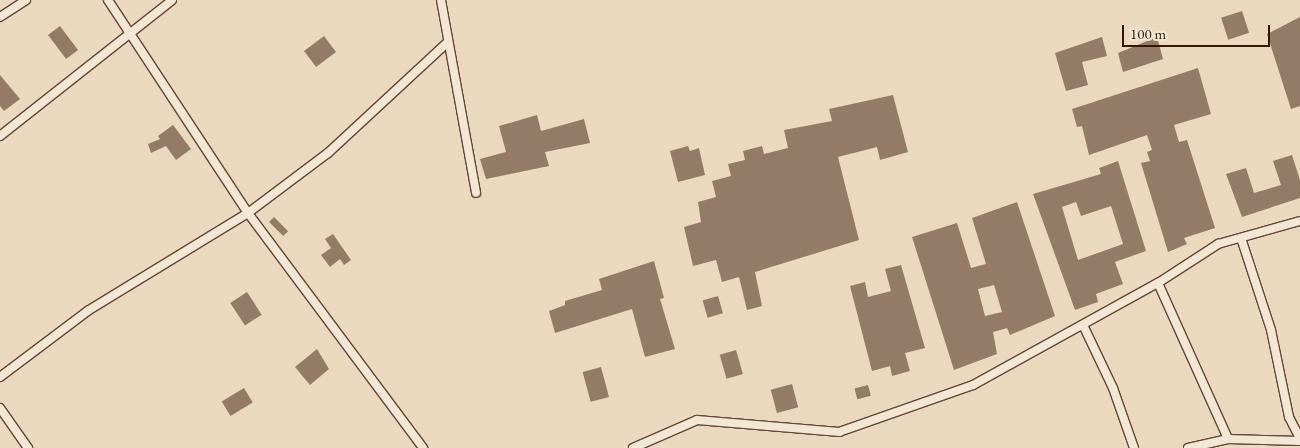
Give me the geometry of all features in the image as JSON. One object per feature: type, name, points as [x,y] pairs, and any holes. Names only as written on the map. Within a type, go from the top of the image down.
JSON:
[{"type":"street","points":[[108,0],[248,213],[423,448]]},
{"type":"street","points":[[0,136],[172,0]]},
{"type":"street","points":[[441,0],[476,193]]},
{"type":"street","points":[[0,17],[23,1]]},
{"type":"street","points":[[0,377],[89,310],[248,213],[328,153],[448,42]]},
{"type":"street","points":[[633,448],[697,420],[839,432],[973,385],[1158,283],[1218,244],[1300,221]]},
{"type":"street","points":[[1188,448],[1228,439],[1300,440],[1290,417],[1271,330],[1241,238]]},
{"type":"street","points":[[1158,283],[1228,439]]},
{"type":"street","points":[[1083,325],[1113,388],[1134,448]]},
{"type":"street","points":[[0,408],[28,448]]},
{"type":"building","points":[[1242,11],[1249,33],[1228,40],[1221,18]]},
{"type":"building","points":[[1300,17],[1300,106],[1291,109],[1267,34]]},
{"type":"building","points":[[60,26],[78,50],[66,59],[48,35]]},
{"type":"building","points":[[324,36],[336,52],[316,67],[304,51]]},
{"type":"building","points":[[1102,37],[1107,56],[1082,62],[1088,85],[1066,91],[1055,53]]},
{"type":"building","points":[[1157,37],[1163,59],[1123,72],[1118,53]]},
{"type":"building","points":[[1198,68],[1211,114],[1174,125],[1179,142],[1187,140],[1215,228],[1184,238],[1187,244],[1168,252],[1141,163],[1150,161],[1147,152],[1152,150],[1147,135],[1089,155],[1082,126],[1077,127],[1072,109]]},
{"type":"building","points":[[0,75],[20,99],[4,111],[0,106]]},
{"type":"building","points":[[893,95],[908,152],[880,160],[877,147],[838,157],[859,240],[755,272],[762,306],[747,310],[739,277],[722,282],[716,260],[693,266],[684,227],[701,222],[698,202],[716,197],[712,181],[731,176],[728,164],[745,160],[743,151],[762,146],[764,154],[788,148],[784,130],[832,121],[829,109]]},
{"type":"building","points":[[537,115],[541,131],[584,119],[590,143],[545,152],[549,166],[486,179],[480,159],[506,152],[499,126]]},
{"type":"building","points":[[173,125],[191,149],[176,160],[166,146],[151,153],[148,144],[160,139],[158,136]]},
{"type":"building","points":[[688,146],[690,151],[699,148],[705,175],[678,182],[670,151]]},
{"type":"building","points":[[1292,155],[1300,180],[1300,198],[1242,217],[1226,174],[1246,168],[1254,193],[1281,185],[1273,161]]},
{"type":"building","points":[[1118,161],[1146,251],[1115,262],[1123,284],[1096,294],[1098,302],[1075,310],[1033,194],[1101,174],[1099,168]],"holes":[[[1076,202],[1081,216],[1111,206],[1123,244],[1078,260],[1062,207]]]},
{"type":"building","points":[[1017,202],[1055,316],[1010,335],[1007,328],[993,332],[997,354],[954,370],[912,237],[957,223],[971,268],[986,264],[972,218]],"holes":[[[994,285],[1002,312],[985,316],[978,289]]]},
{"type":"building","points":[[274,217],[288,231],[283,236],[269,222]]},
{"type":"building","points":[[333,234],[351,260],[344,265],[340,259],[330,267],[321,255],[331,248],[325,239]]},
{"type":"building","points":[[654,261],[664,298],[660,299],[675,349],[645,357],[632,309],[555,333],[549,311],[565,305],[565,301],[602,290],[599,279]]},
{"type":"building","points":[[901,265],[925,348],[905,353],[910,371],[892,376],[890,366],[872,371],[850,286],[865,282],[868,297],[891,291],[885,269]]},
{"type":"building","points":[[247,292],[262,315],[245,326],[230,303]]},
{"type":"building","points":[[718,296],[723,313],[708,318],[703,300]]},
{"type":"building","points":[[317,349],[329,369],[310,385],[295,367]]},
{"type":"building","points":[[736,350],[743,374],[727,379],[720,355]]},
{"type":"building","points":[[601,367],[609,397],[591,402],[583,372]]},
{"type":"building","points":[[792,384],[798,407],[777,413],[771,390]]},
{"type":"building","points":[[868,385],[871,396],[857,399],[854,389]]},
{"type":"building","points":[[244,388],[253,403],[230,416],[222,401]]}]
